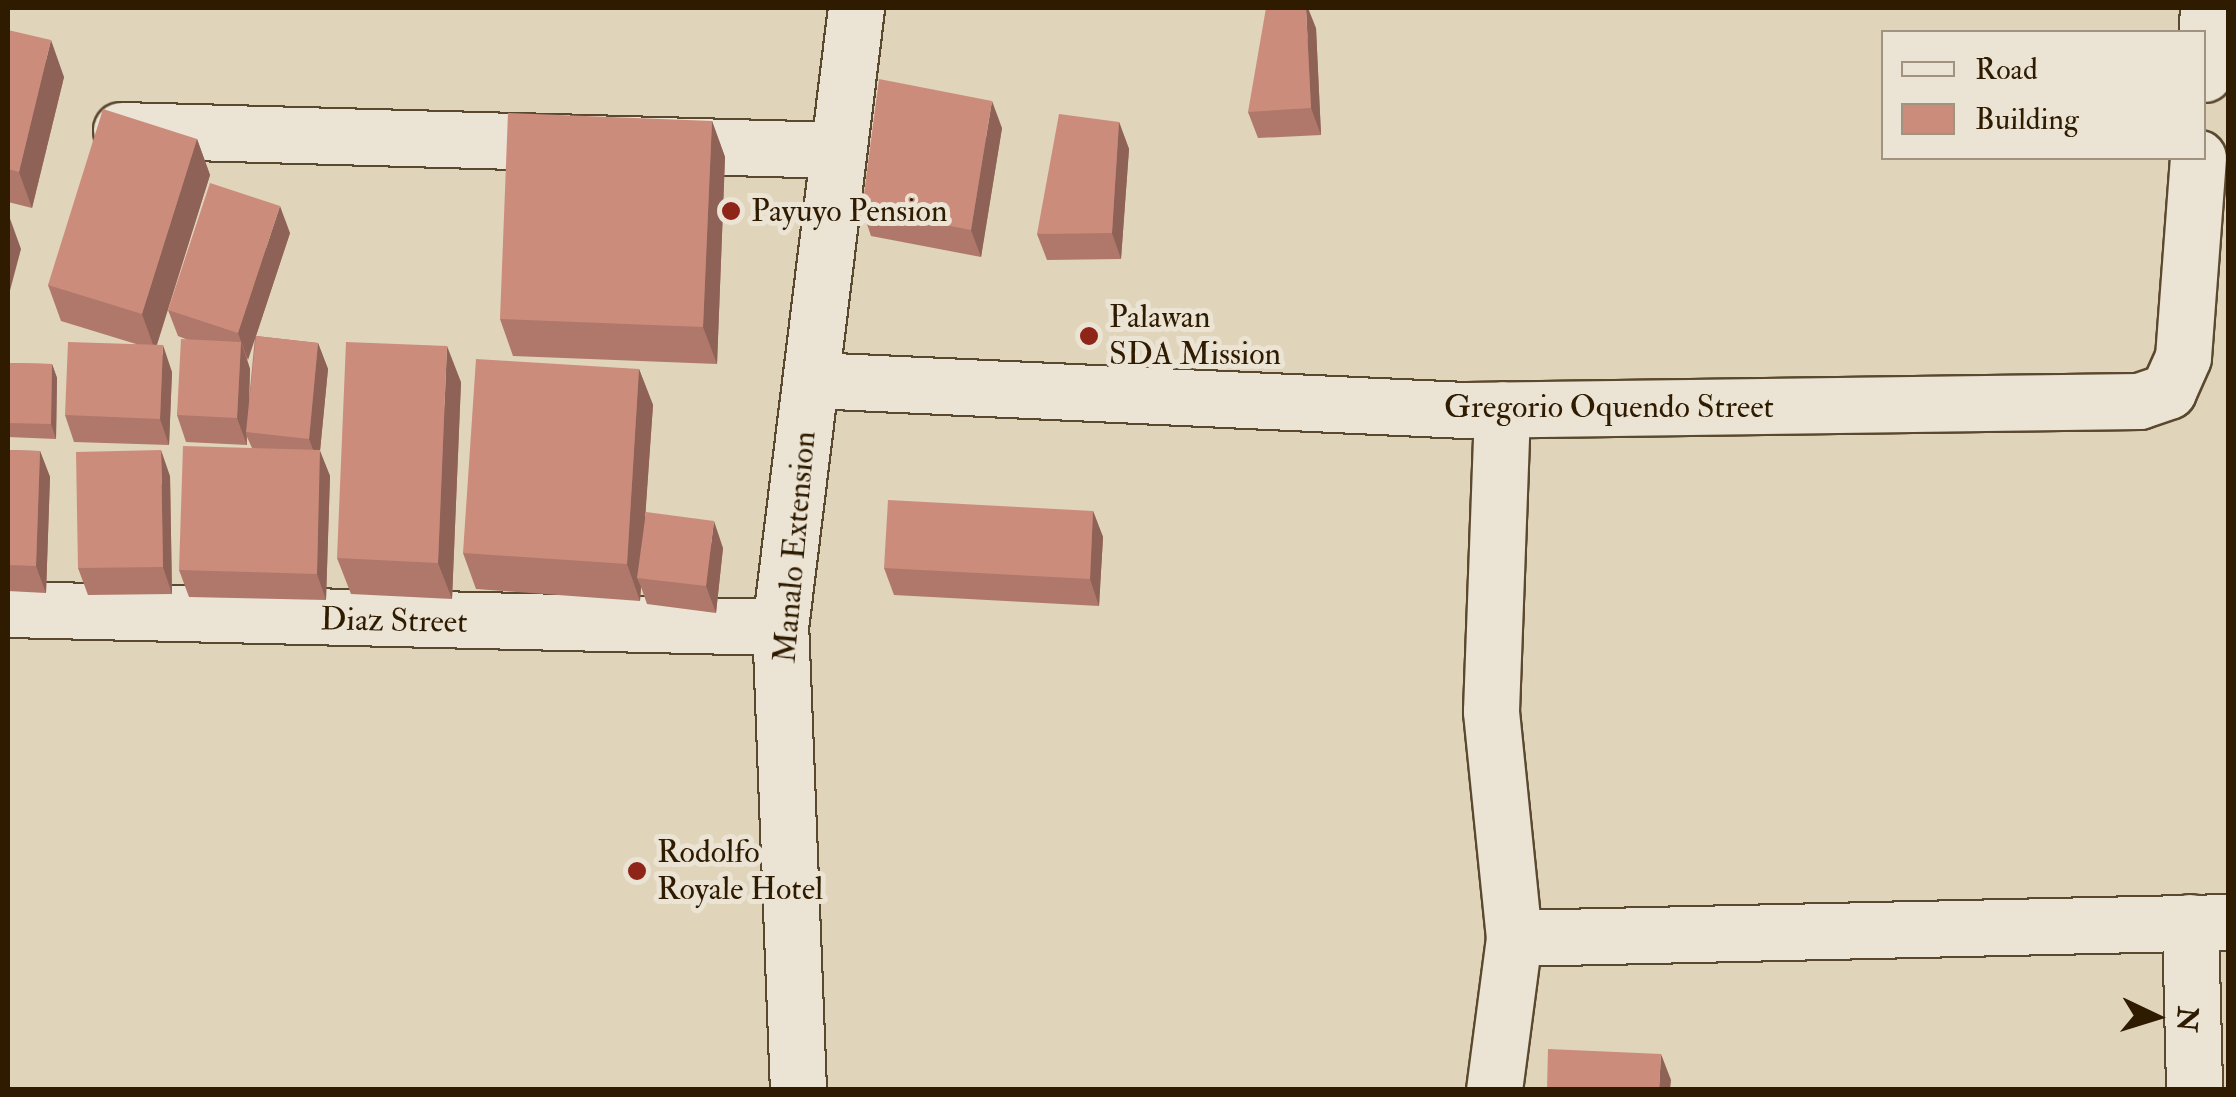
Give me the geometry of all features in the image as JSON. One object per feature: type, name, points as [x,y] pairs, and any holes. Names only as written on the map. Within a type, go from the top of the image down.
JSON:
[{"type":"street","name":"Manalo Extension","points":[[798,1090],[780,627],[856,8]]},
{"type":"street","points":[[2206,41],[2208,8]]},
{"type":"street","points":[[121,130],[836,150]]},
{"type":"street","name":"Gregorio Oquendo Street","points":[[812,380],[1502,409],[2160,397],[2183,357],[2198,160]]},
{"type":"street","points":[[1494,1090],[1514,938],[1492,712],[1502,409]]},
{"type":"street","name":"Diaz Street","points":[[8,609],[780,627]]},
{"type":"street","points":[[1514,938],[2209,922],[2194,1090]]},
{"type":"building","points":[[1266,8],[1306,8],[1311,108],[1248,112]]},
{"type":"building","points":[[8,30],[51,40],[19,172],[8,169]]},
{"type":"building","points":[[879,79],[992,101],[971,230],[862,209]]},
{"type":"building","points":[[103,109],[197,139],[142,314],[48,285]]},
{"type":"building","points":[[508,113],[712,121],[703,327],[500,319]]},
{"type":"building","points":[[1059,114],[1119,122],[1112,233],[1037,234]]},
{"type":"building","points":[[210,183],[280,206],[238,333],[168,310]]},
{"type":"building","points":[[256,336],[318,343],[309,439],[246,432]]},
{"type":"building","points":[[181,339],[241,342],[237,418],[177,415]]},
{"type":"building","points":[[68,342],[163,345],[160,419],[65,415]]},
{"type":"building","points":[[346,342],[447,346],[438,563],[337,558]]},
{"type":"building","points":[[476,359],[639,369],[627,564],[463,553]]},
{"type":"building","points":[[8,363],[52,364],[51,424],[8,423]]},
{"type":"building","points":[[183,446],[320,450],[317,574],[179,570]]},
{"type":"building","points":[[8,450],[40,451],[36,566],[8,565]]},
{"type":"building","points":[[161,450],[163,567],[78,568],[76,452]]},
{"type":"building","points":[[888,500],[1093,511],[1090,579],[884,568]]},
{"type":"building","points":[[646,512],[714,521],[706,586],[637,578]]},
{"type":"building","points":[[1548,1049],[1661,1054],[1659,1090],[1547,1090]]},
{"type":"place","name":"Payuyo Pension","points":[[731,211]]},
{"type":"place","name":"Palawan SDA Mission","points":[[1089,336]]},
{"type":"place","name":"Rodolfo Royale Hotel","points":[[637,871]]}]
